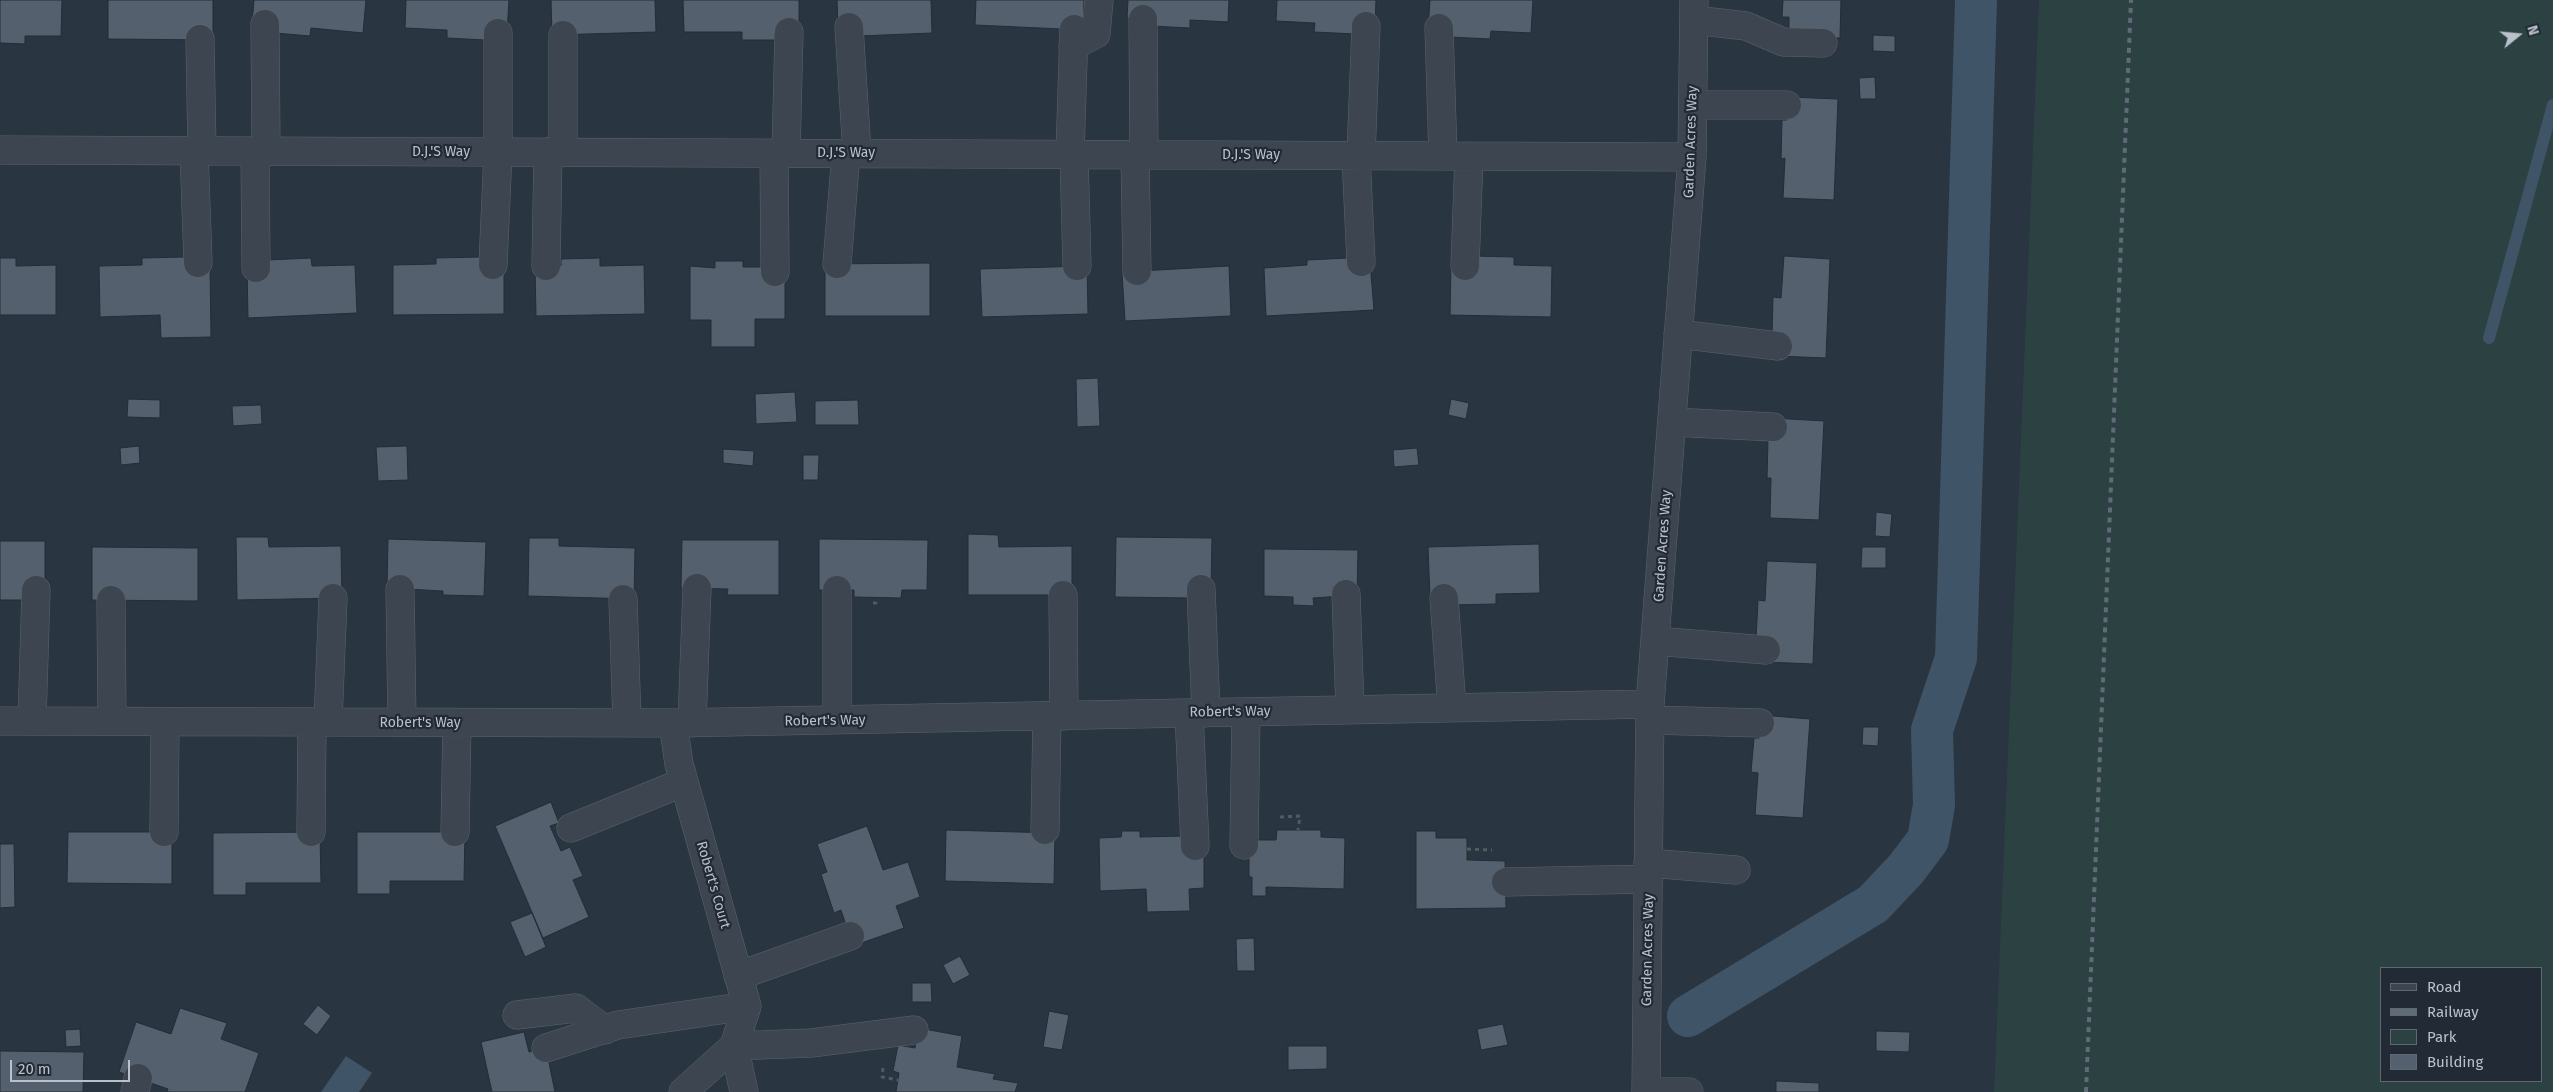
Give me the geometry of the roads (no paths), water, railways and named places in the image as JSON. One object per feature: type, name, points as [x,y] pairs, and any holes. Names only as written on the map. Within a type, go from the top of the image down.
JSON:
[{"type":"street","points":[[1077,266],[1072,155],[1073,38],[1096,34],[1099,0]]},
{"type":"street","points":[[1694,10],[1746,26],[1783,42],[1823,43]]},
{"type":"street","name":"Garden Acres Way","points":[[1646,1092],[1650,712],[1692,158],[1694,10]]},
{"type":"street","points":[[1137,271],[1143,19]]},
{"type":"street","points":[[256,268],[265,24]]},
{"type":"street","points":[[837,264],[851,154],[849,26]]},
{"type":"street","points":[[1361,262],[1359,156],[1366,26]]},
{"type":"street","points":[[1439,28],[1456,156],[1465,266]]},
{"type":"street","points":[[775,272],[780,153],[789,32]]},
{"type":"street","points":[[493,264],[498,152],[498,33]]},
{"type":"street","points":[[546,266],[563,35]]},
{"type":"street","points":[[198,263],[200,39]]},
{"type":"street","points":[[1693,104],[1787,105]]},
{"type":"street","name":"D.J.'S Way","points":[[0,150],[1692,158]]},
{"type":"street","points":[[1678,334],[1778,346]]},
{"type":"street","points":[[1672,422],[1773,427]]},
{"type":"street","name":"Robert's Court","points":[[697,588],[683,723],[684,782],[747,1006]]},
{"type":"street","points":[[400,589],[402,722]]},
{"type":"street","points":[[1195,846],[1201,589]]},
{"type":"street","points":[[32,720],[36,590]]},
{"type":"street","points":[[837,590],[837,720]]},
{"type":"street","points":[[1346,594],[1350,710]]},
{"type":"street","points":[[1045,830],[1056,716],[1063,595]]},
{"type":"street","points":[[311,832],[333,598]]},
{"type":"street","points":[[1444,598],[1452,708]]},
{"type":"street","points":[[623,599],[627,723]]},
{"type":"street","points":[[112,600],[112,721]]},
{"type":"street","points":[[1656,641],[1766,650]]},
{"type":"street","name":"Robert's Way","points":[[0,720],[683,723],[1452,708],[1650,712],[1760,723]]},
{"type":"street","points":[[1244,845],[1246,712]]},
{"type":"street","points":[[164,832],[165,722]]},
{"type":"street","points":[[455,832],[457,723]]},
{"type":"street","points":[[571,828],[684,782]]},
{"type":"street","points":[[1506,882],[1648,871],[1736,870]]},
{"type":"street","points":[[738,976],[850,936]]},
{"type":"street","points":[[546,1048],[618,1025],[747,1006],[734,1046],[683,1092]]},
{"type":"street","points":[[517,1015],[576,1008],[605,1030]]},
{"type":"street","points":[[734,1046],[811,1043],[914,1030]]},
{"type":"street","points":[[734,1046],[744,1092]]},
{"type":"street","points":[[1646,1092],[1689,1092]]},
{"type":"water","points":[[346,1056],[372,1073],[359,1092],[321,1092]]},
{"type":"waterway","points":[[1688,1016],[1873,904],[1906,869],[1928,840],[1934,805],[1932,730],[1956,658],[1976,0]]},
{"type":"waterway","points":[[2489,338],[2553,105]]},
{"type":"railway","points":[[2086,1092],[2131,0]]}]
